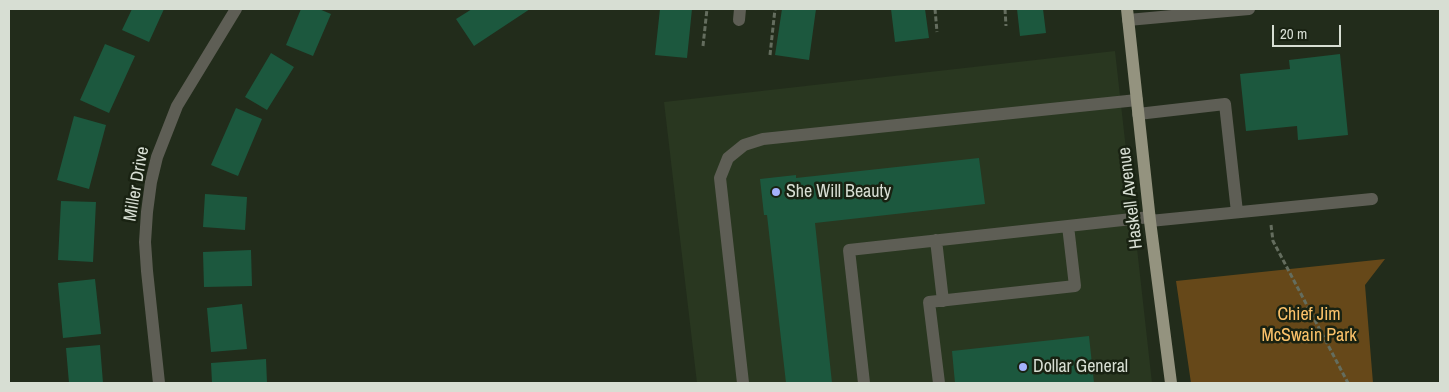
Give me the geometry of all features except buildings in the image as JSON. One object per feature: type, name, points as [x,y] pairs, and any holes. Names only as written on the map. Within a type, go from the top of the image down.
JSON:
[{"type":"main road","name":"Haskell Avenue","points":[[1127,14],[1171,383]]},
{"type":"street","name":"Miller Drive","points":[[159,383],[145,242],[151,182],[157,157],[177,106],[236,9]]},
{"type":"street","points":[[1127,14],[1249,9]]},
{"type":"street","points":[[743,383],[720,178],[728,158],[744,145],[763,139],[1137,100]]},
{"type":"street","points":[[1138,114],[1225,104],[1237,212]]},
{"type":"street","points":[[864,383],[850,250],[1068,226],[1372,199]]},
{"type":"street","points":[[938,383],[929,302],[1075,286],[1068,226]]},
{"type":"street","points":[[936,240],[943,301]]},
{"type":"path","points":[[703,46],[707,9]]},
{"type":"path","points":[[770,56],[775,9]]},
{"type":"path","points":[[935,9],[937,32]]},
{"type":"path","points":[[1005,9],[1006,26]]},
{"type":"path","points":[[1268,209],[1273,241],[1348,383]]},
{"type":"shaded area","points":[[1115,51],[1152,383],[697,383],[664,102]]},
{"type":"green space","name":"Chief Jim McSwain Park","points":[[1385,259],[1365,285],[1373,383],[1191,383],[1176,281]]},
{"type":"place","name":"She Will Beauty","points":[[776,192]]},
{"type":"place","name":"Dollar General","points":[[1023,367]]}]
